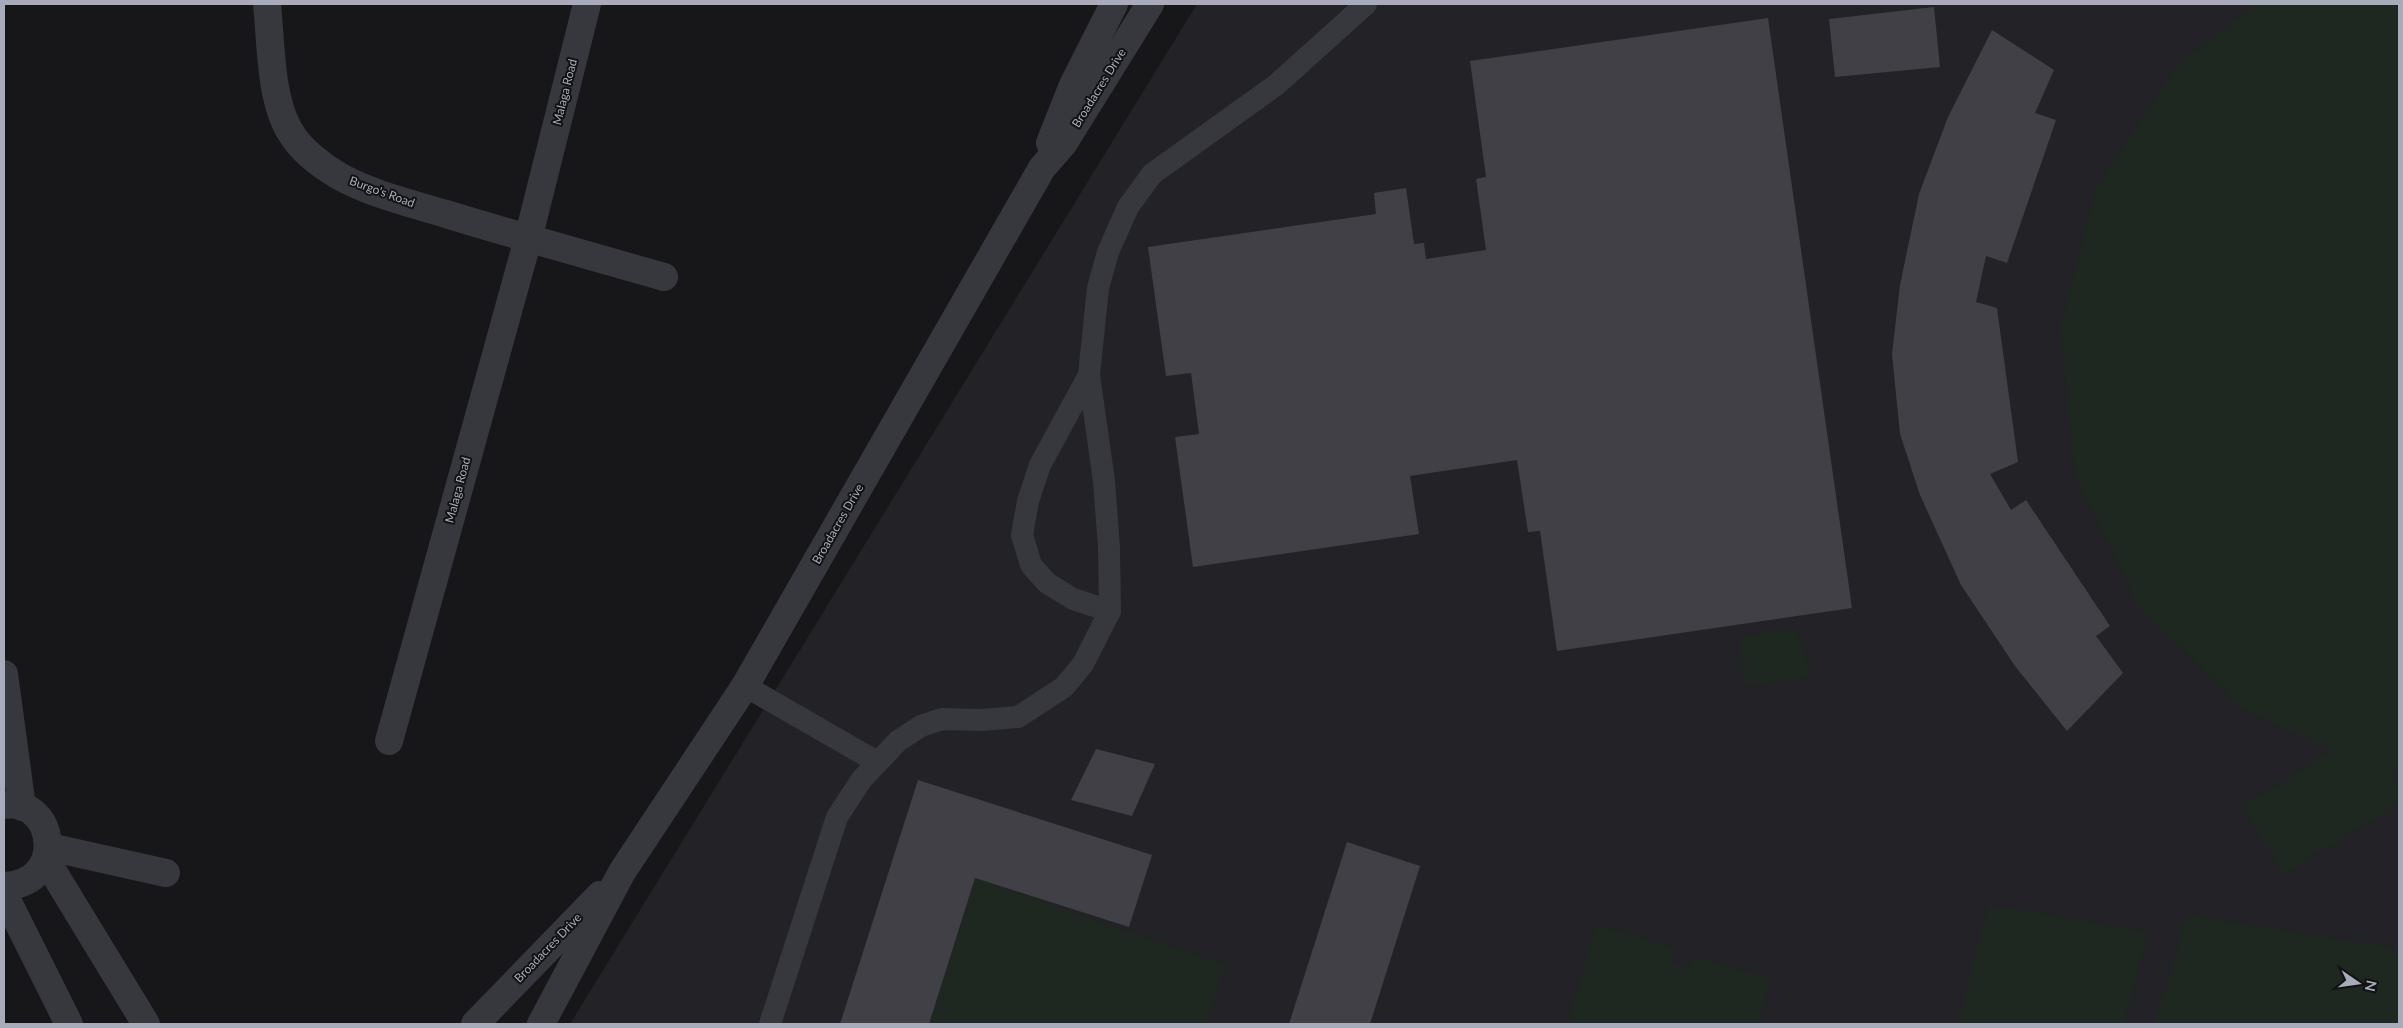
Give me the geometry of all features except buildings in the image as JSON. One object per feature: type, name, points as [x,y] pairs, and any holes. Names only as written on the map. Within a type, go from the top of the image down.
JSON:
[{"type":"street","name":"Burgo's Road","points":[[267,4],[276,92],[290,133],[300,146],[339,176],[376,192],[528,239]]},
{"type":"street","name":"Malaga Road","points":[[389,741],[528,239],[587,4]]},
{"type":"street","name":"Broadacres Drive","points":[[1042,168],[1051,138],[1073,85],[1114,4]]},
{"type":"street","name":"Broadacres Drive","points":[[541,1024],[622,872],[745,686],[1042,168],[1063,144],[1150,4]]},
{"type":"street","points":[[528,239],[664,277]]},
{"type":"street","points":[[4,674],[13,806],[42,823],[47,854],[146,1024]]},
{"type":"street","points":[[47,854],[166,873]]},
{"type":"street","points":[[4,886],[28,881],[39,872],[47,854]]},
{"type":"street","name":"Broadacres Drive","points":[[474,1024],[622,872]]},
{"type":"street","points":[[4,894],[69,1024]]},
{"type":"lane","points":[[770,1024],[838,817],[862,779],[898,740],[922,726],[942,719],[982,720],[1018,717],[1064,687],[1082,664],[1110,611],[1109,548],[1104,481],[1089,375],[1098,288],[1108,252],[1128,207],[1152,174],[1276,86],[1366,4]]},
{"type":"lane","points":[[1089,375],[1040,465],[1028,501],[1022,535],[1031,565],[1047,583],[1073,599],[1110,611]]},
{"type":"lane","points":[[745,686],[877,762]]},
{"type":"shaded area","points":[[1197,4],[2399,4],[2399,1024],[570,1024]]},
{"type":"shaded area","points":[[2256,4],[2399,4],[2399,771],[2389,771],[2399,788],[2399,804],[2283,875],[2242,806],[2332,751],[2240,707],[2137,605],[2074,473],[2060,328],[2096,187],[2177,65]]},
{"type":"shaded area","points":[[1795,628],[1813,677],[1745,687],[1738,637]]},
{"type":"shaded area","points":[[975,878],[1227,965],[1206,1024],[929,1024]]},
{"type":"shaded area","points":[[1988,904],[2148,932],[2124,1024],[1957,1024]]},
{"type":"shaded area","points":[[2187,915],[2399,948],[2399,1024],[2154,1024]]},
{"type":"shaded area","points":[[1596,925],[1674,948],[1670,963],[1690,968],[1693,956],[1772,979],[1758,1024],[1567,1024]]}]
